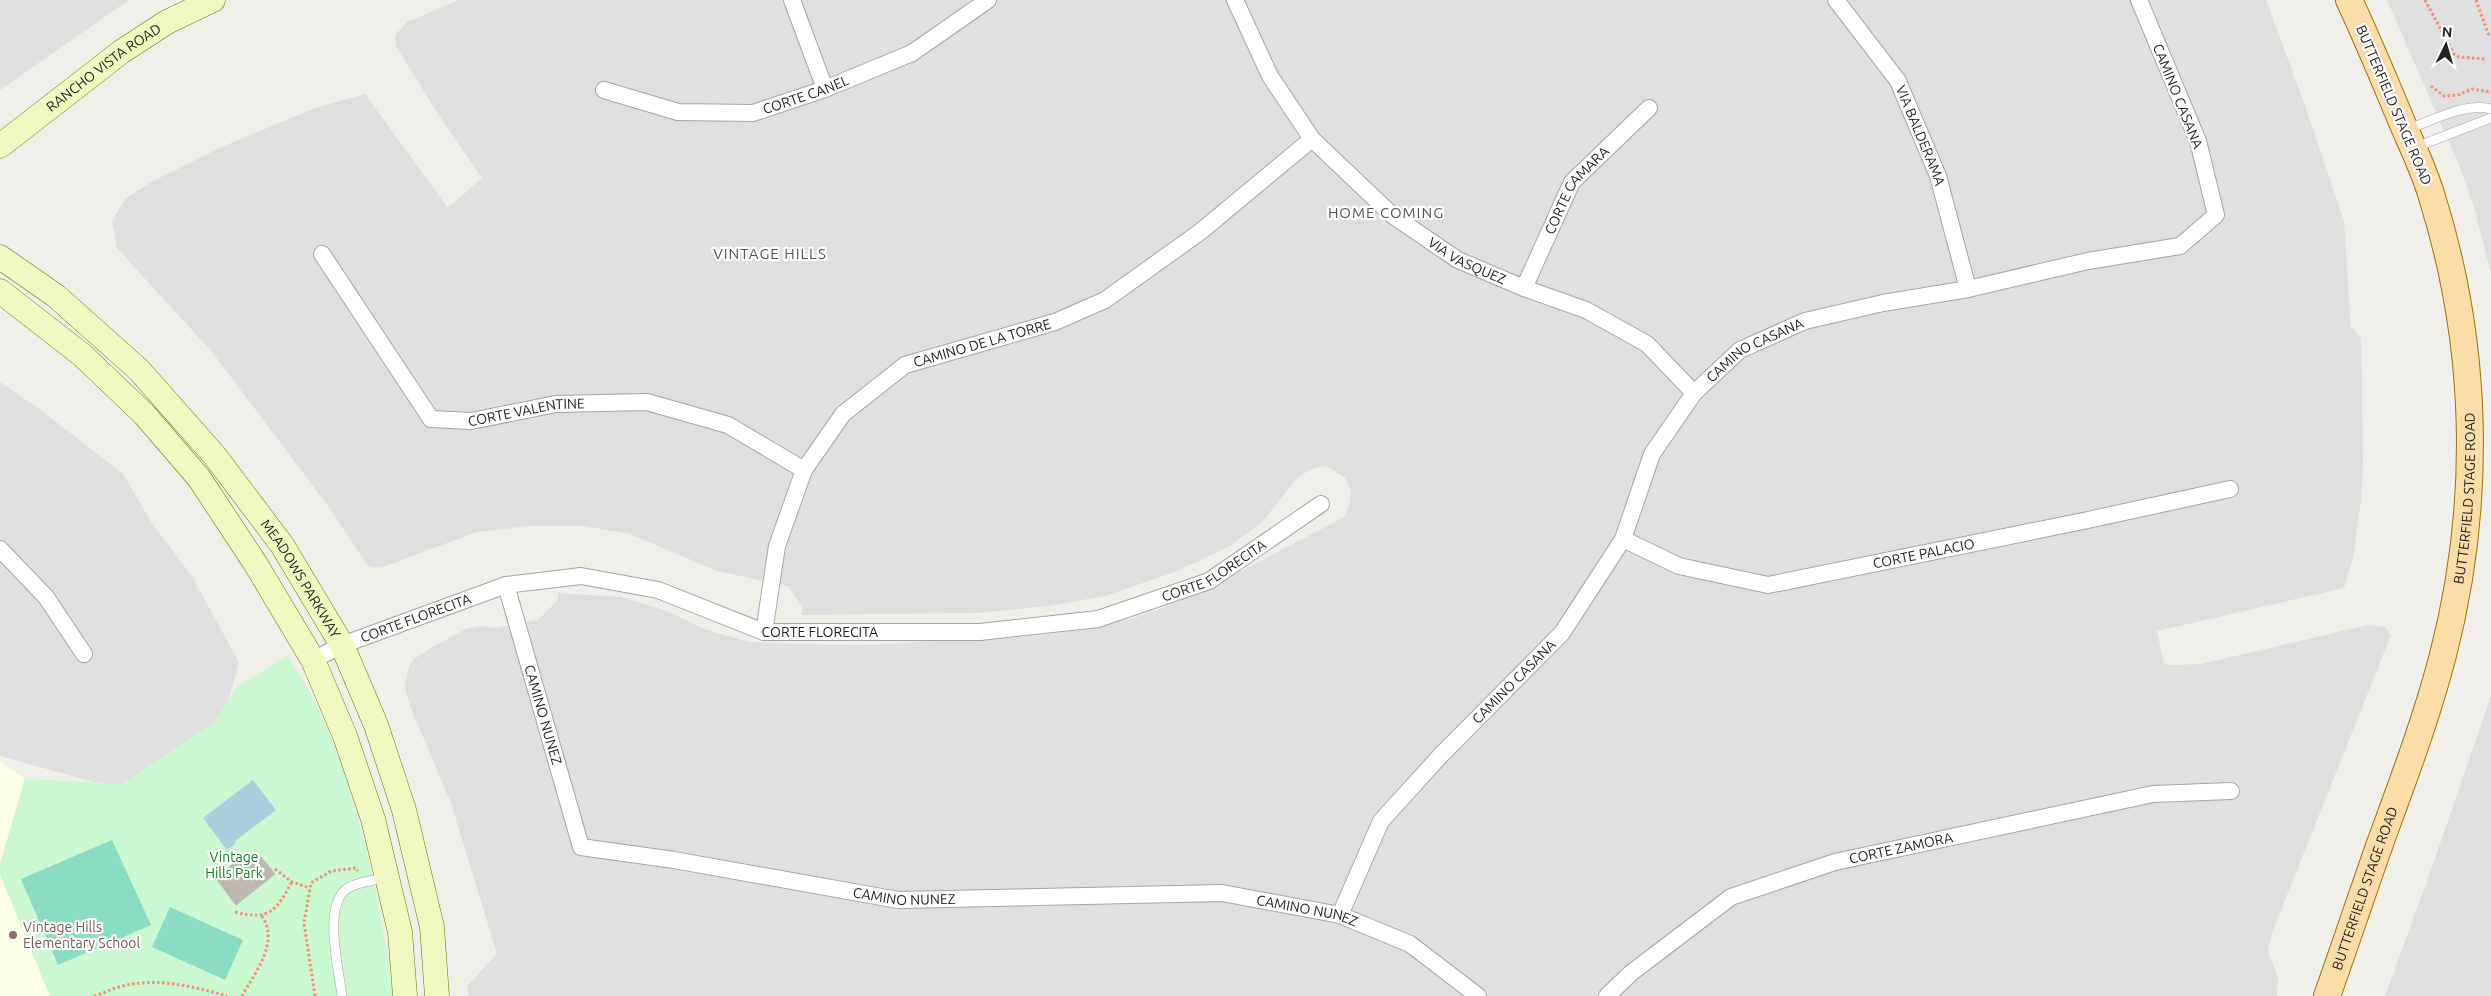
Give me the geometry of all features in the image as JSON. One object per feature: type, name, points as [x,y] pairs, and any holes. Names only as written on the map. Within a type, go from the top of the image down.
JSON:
[{"type":"main road","name":"RANCHO VISTA ROAD","points":[[0,146],[121,52],[167,22],[213,0]]},
{"type":"main road","name":"BUTTERFIELD STAGE ROAD","points":[[2327,996],[2410,761],[2443,655],[2457,588],[2470,486],[2470,411],[2462,321],[2448,253],[2432,195],[2349,0]]},
{"type":"main road","name":"MEADOWS PARKWAY","points":[[0,257],[56,296],[139,370],[202,442],[282,544],[342,645],[376,725],[404,810],[432,927],[438,996]]},
{"type":"main road","points":[[0,292],[82,355],[144,414],[199,478],[313,660],[345,736],[373,819],[400,932],[405,996]]},
{"type":"street","points":[[792,0],[825,89]]},
{"type":"street","name":"CORTE CANEL","points":[[604,90],[678,112],[753,113],[825,89],[912,53],[988,0]]},
{"type":"street","name":"VIA VASQUEZ","points":[[1235,0],[1270,76],[1312,138],[1392,215],[1458,260],[1524,288],[1586,310],[1646,344],[1694,393]]},
{"type":"street","name":"VIA BALDERAMA","points":[[1836,0],[1898,81],[1938,176],[1968,288]]},
{"type":"street","name":"CAMINO CASANA","points":[[1340,915],[1381,821],[1442,754],[1562,633],[1622,539],[1652,454],[1694,393],[1740,350],[1804,321],[1883,303],[1968,288],[2088,261],[2180,246],[2216,215],[2198,141],[2140,2]]},
{"type":"street","name":"CORTE CAMARA","points":[[1524,288],[1572,182],[1649,108]]},
{"type":"street","name":"CAMINO DE LA TORRE","points":[[764,632],[777,546],[804,470],[843,414],[905,365],[1055,322],[1105,300],[1200,232],[1312,138]]},
{"type":"street","name":"CORTE VALENTINE","points":[[322,254],[430,419],[472,421],[556,404],[647,402],[728,426],[804,470]]},
{"type":"street","name":"CORTE PALACIO","points":[[1622,539],[1679,566],[1768,585],[2088,520],[2230,488]]},
{"type":"street","name":"CORTE FLORECITA","points":[[313,660],[342,645],[506,585],[581,576],[658,590],[764,632],[980,632],[1098,619],[1209,581],[1322,504]]},
{"type":"street","points":[[0,549],[46,597],[84,654]]},
{"type":"street","name":"CAMINO NUNEZ","points":[[506,585],[581,848],[674,860],[898,900],[1222,893],[1340,915],[1410,944],[1478,996]]},
{"type":"street","name":"CORTE ZAMORA","points":[[1607,996],[1631,974],[1731,898],[1835,862],[2154,794],[2231,791]]},
{"type":"lane","points":[[2409,139],[2468,108],[2482,107],[2491,109]]},
{"type":"lane","points":[[2409,139],[2491,118]]},
{"type":"lane","points":[[342,996],[333,922],[335,905],[347,888],[388,877]]},
{"type":"path","points":[[2425,0],[2454,54],[2459,57],[2485,59]]},
{"type":"path","points":[[2476,0],[2489,36]]},
{"type":"path","points":[[2431,86],[2444,96],[2458,95],[2472,89],[2491,92]]},
{"type":"path","points":[[275,869],[292,882],[310,888]]},
{"type":"path","points":[[235,912],[261,915],[280,905],[292,882]]},
{"type":"path","points":[[242,996],[254,979],[265,952],[266,921],[261,915]]},
{"type":"path","points":[[94,996],[116,988],[145,983],[191,985],[227,996]]},
{"type":"shaded area","points":[[0,0],[129,0],[0,90]]},
{"type":"shaded area","name":"HOME COMING","points":[[459,0],[2266,0],[2303,100],[2344,221],[2351,327],[2361,338],[2363,461],[2361,501],[2353,558],[2344,588],[2157,631],[2164,664],[2171,665],[2201,664],[2368,625],[2385,627],[2391,635],[2273,930],[2268,950],[2278,978],[2277,996],[469,996],[467,986],[497,954],[451,803],[410,706],[405,687],[409,666],[414,659],[429,649],[466,629],[482,626],[495,628],[538,620],[558,600],[558,593],[622,597],[667,611],[704,629],[749,642],[855,645],[1022,637],[1080,630],[1134,618],[1172,604],[1232,576],[1344,517],[1350,503],[1351,490],[1345,478],[1335,471],[1326,466],[1314,468],[1298,477],[1262,522],[1230,546],[1175,572],[1105,596],[1049,606],[977,613],[802,615],[802,607],[788,586],[717,571],[630,534],[583,526],[529,526],[477,532],[380,568],[368,566],[328,506],[212,352],[117,248],[112,221],[125,199],[151,182],[224,146],[315,108],[365,94],[448,208],[482,178],[438,114],[396,46],[395,35],[407,22]]},
{"type":"shaded area","points":[[2387,0],[2491,0],[2491,273],[2473,204],[2461,170]]},
{"type":"shaded area","points":[[2491,36],[2491,58],[2485,59],[2478,40]]},
{"type":"shaded area","points":[[0,382],[38,408],[123,474],[151,522],[191,575],[239,662],[225,713],[170,758],[123,790],[0,756]]},
{"type":"shaded area","points":[[2491,696],[2491,996],[2385,996],[2432,867]]},
{"type":"shaded area","points":[[0,761],[25,779],[0,864]]},
{"type":"shaded area","name":"Vintage Hills Elementary School","points":[[0,874],[50,996],[0,996]]},
{"type":"green space","name":"Vintage Hills Park","points":[[288,656],[317,706],[331,739],[356,810],[375,886],[393,996],[50,996],[0,874],[0,864],[25,779],[122,784],[215,721],[238,686]]},
{"type":"green space","points":[[112,840],[151,925],[58,965],[21,879]]},
{"type":"green space","points":[[170,907],[243,940],[225,980],[152,947]]},
{"type":"water","points":[[253,780],[276,810],[235,841],[236,843],[227,850],[203,818]]},
{"type":"building","points":[[261,857],[275,874],[236,905],[215,877],[242,858],[249,866]]},
{"type":"place","name":"Vintage Hills Elementary School","points":[[13,935]]},
{"type":"district","name":"HOME COMING","points":[[1386,212]]},
{"type":"district","name":"VINTAGE HILLS","points":[[770,253]]}]
